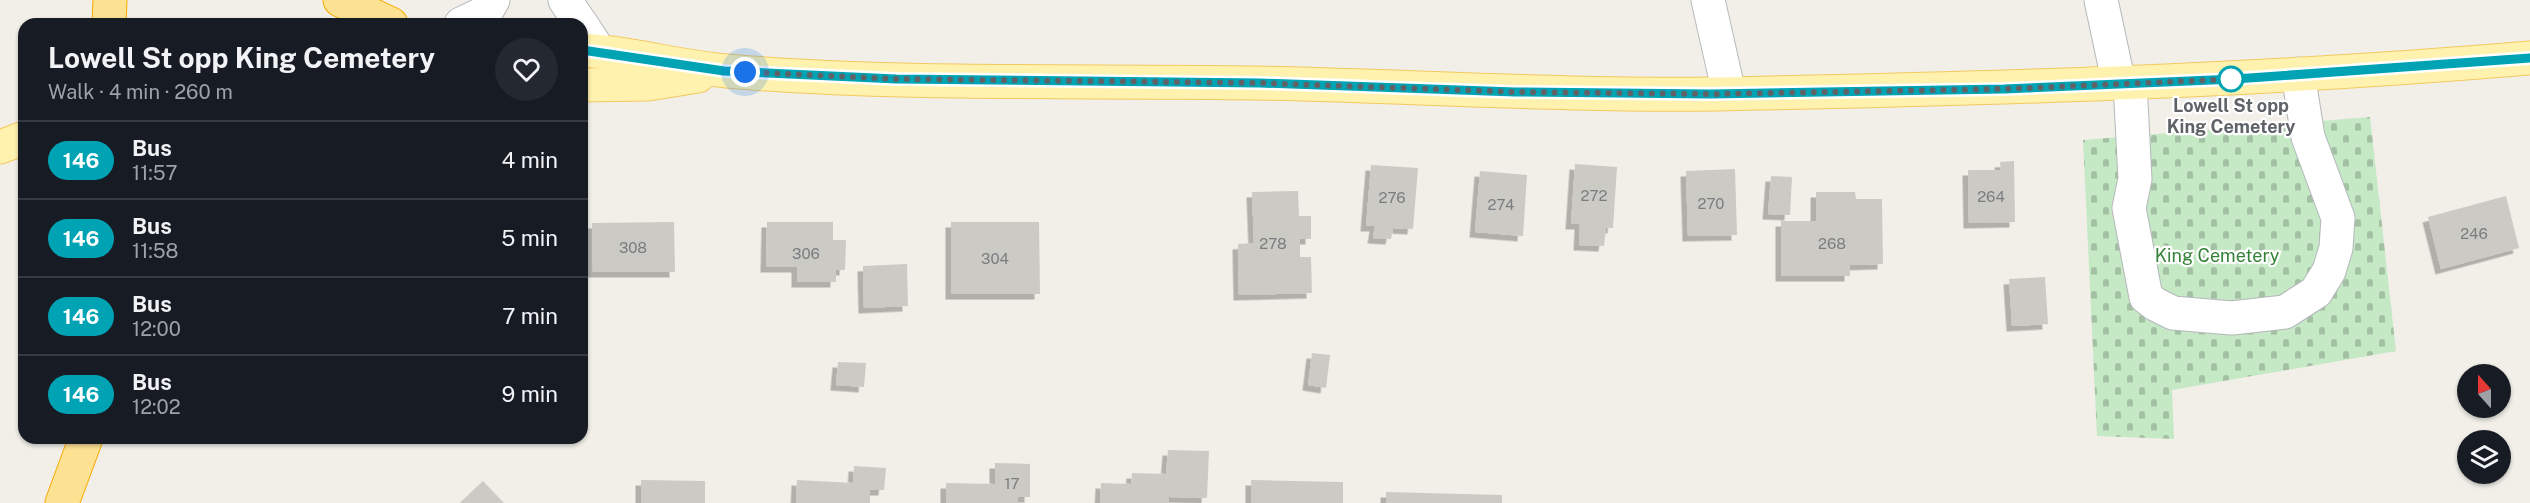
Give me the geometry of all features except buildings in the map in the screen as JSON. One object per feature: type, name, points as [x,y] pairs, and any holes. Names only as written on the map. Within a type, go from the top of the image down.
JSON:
[{"type":"highway","points":[[109,18],[110,0]]},
{"type":"highway","points":[[340,0],[378,18]]},
{"type":"highway","points":[[62,503],[84,444]]},
{"type":"main road","points":[[588,37],[724,71],[896,79],[1260,83],[1515,92],[1729,93],[1992,89],[2125,84],[2530,58]]},
{"type":"main road","points":[[588,85],[648,84],[724,71]]},
{"type":"main road","points":[[0,147],[18,140]]},
{"type":"street","points":[[474,18],[486,12],[493,0]]},
{"type":"street","points":[[565,0],[575,18]]},
{"type":"street","points":[[1708,0],[1729,93]]},
{"type":"street","points":[[2101,0],[2125,84],[2135,179],[2129,208],[2146,297],[2173,313],[2232,318],[2285,312],[2316,292],[2329,271],[2336,248],[2338,219],[2308,137],[2298,74]]},
{"type":"green space","name":"King Cemetery","points":[[2370,117],[2396,351],[2172,390],[2174,439],[2097,436],[2083,140]]},
{"type":"bus line","name":"146","points":[[588,50],[724,71],[896,79],[1260,83],[1515,92],[1711,94],[2004,89],[2235,79],[2530,58]]},
{"type":"place","name":"Lowell St opp King Cemetery","points":[[2231,79]]},
{"type":"route","points":[[745,72],[896,79],[1260,83],[1515,92],[1711,94],[2004,89],[2235,79],[2231,79]]}]
